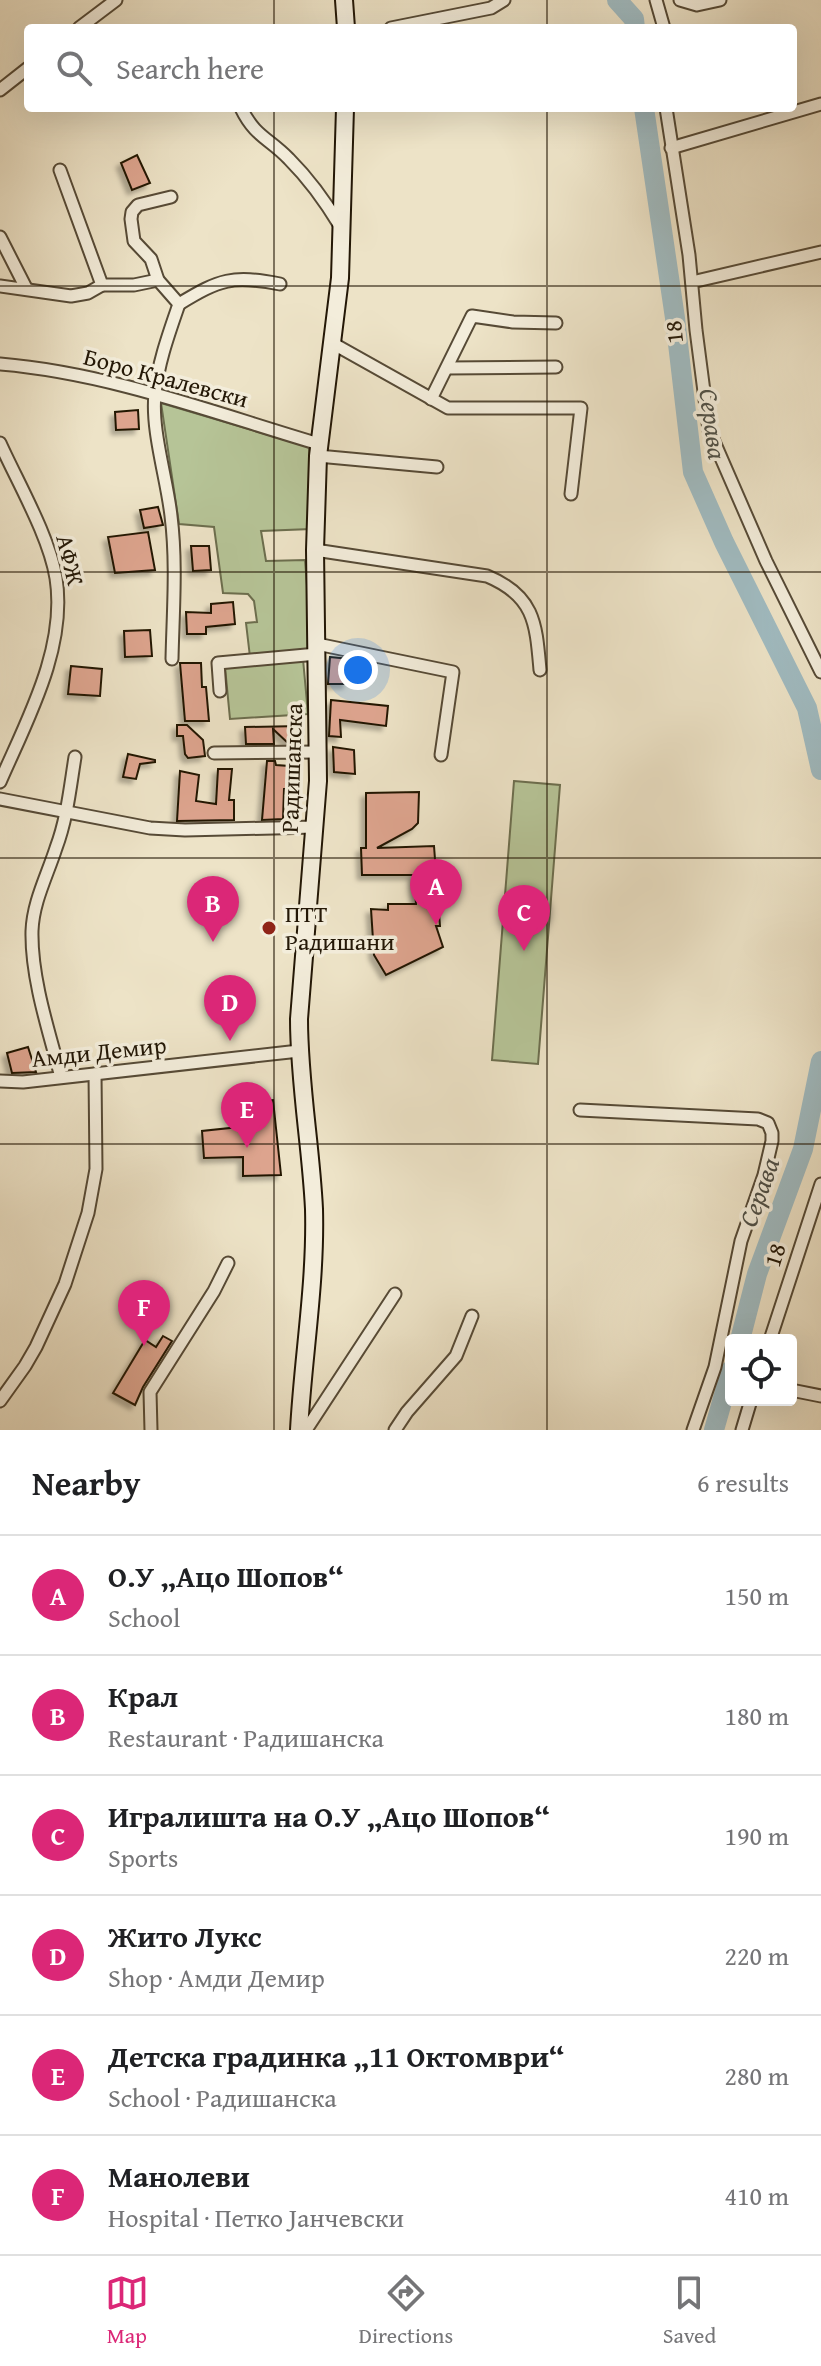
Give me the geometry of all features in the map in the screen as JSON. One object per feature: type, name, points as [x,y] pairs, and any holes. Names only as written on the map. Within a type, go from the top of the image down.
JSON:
[{"type":"street","points":[[84,24],[116,0]]},
{"type":"street","points":[[344,0],[346,24]]},
{"type":"street","points":[[411,24],[491,8],[504,0]]},
{"type":"street","points":[[656,0],[663,24]]},
{"type":"street","points":[[680,0],[697,5],[720,0]]},
{"type":"street","points":[[0,90],[24,71]]},
{"type":"street","points":[[797,111],[821,104]]},
{"type":"street","points":[[243,112],[255,132],[286,156],[313,184],[342,230]]},
{"type":"street","name":"Радишанска","points":[[299,1430],[314,1213],[299,1051],[299,1019],[319,752],[315,550],[318,450],[338,303],[345,112]]},
{"type":"street","name":"18","points":[[666,112],[692,282],[709,430],[766,561],[821,672]]},
{"type":"street","points":[[671,148],[794,112]]},
{"type":"street","points":[[60,170],[102,285]]},
{"type":"street","points":[[171,197],[138,205],[131,219],[134,241],[151,259],[158,280],[179,304]]},
{"type":"street","points":[[0,237],[26,288]]},
{"type":"street","points":[[692,282],[821,252]]},
{"type":"street","points":[[172,659],[172,520],[155,417],[155,394],[163,352],[179,304],[212,284],[230,279],[280,284]]},
{"type":"street","points":[[0,286],[71,296],[88,293],[102,285],[134,285],[158,280]]},
{"type":"street","points":[[431,399],[472,316],[513,322],[556,323]]},
{"type":"street","points":[[332,343],[448,408],[581,408],[571,494]]},
{"type":"street","name":"Боро Кралевски","points":[[0,364],[35,367],[115,383],[318,450],[437,467]]},
{"type":"street","points":[[447,368],[556,367]]},
{"type":"street","name":"АФЖ","points":[[0,443],[48,551],[56,578],[58,604],[51,657],[0,782]]},
{"type":"street","points":[[315,550],[487,576],[508,585],[524,601],[534,623],[540,670]]},
{"type":"street","points":[[220,691],[218,663],[317,649],[453,672],[441,755]]},
{"type":"street","points":[[214,753],[319,752]]},
{"type":"street","points":[[61,1077],[35,969],[32,930],[40,889],[67,812],[75,757]]},
{"type":"street","points":[[0,799],[150,828],[315,827]]},
{"type":"street","name":"Амди Демир","points":[[0,1081],[11,1083],[299,1051]]},
{"type":"street","points":[[0,1401],[36,1347],[65,1284],[88,1213],[96,1169],[95,1074]]},
{"type":"street","points":[[580,1110],[758,1119],[768,1123],[772,1133],[764,1175],[741,1241],[715,1367],[693,1430]]},
{"type":"street","name":"18","points":[[772,1334],[821,1184]]},
{"type":"street","points":[[151,1430],[150,1392],[214,1291],[228,1263]]},
{"type":"street","points":[[306,1430],[395,1294]]},
{"type":"street","points":[[395,1430],[456,1356],[472,1316]]},
{"type":"street","points":[[797,1391],[821,1396]]},
{"type":"street","points":[[742,1430],[749,1406]]},
{"type":"green space","points":[[161,403],[309,447],[311,529],[261,531],[266,561],[305,560],[312,649],[250,657],[246,623],[257,622],[254,601],[248,594],[223,593],[214,527],[179,524]]},
{"type":"green space","points":[[303,659],[308,714],[230,719],[225,667]]},
{"type":"green space","points":[[514,781],[560,785],[538,1064],[492,1060]]},
{"type":"building","points":[[137,155],[150,183],[132,190],[121,163]]},
{"type":"building","points":[[138,410],[139,429],[116,430],[115,412]]},
{"type":"building","points":[[158,507],[163,525],[144,528],[140,510]]},
{"type":"building","points":[[148,532],[155,570],[115,573],[108,537]]},
{"type":"building","points":[[191,546],[209,546],[211,570],[193,571]]},
{"type":"building","points":[[233,602],[235,624],[206,627],[206,634],[187,634],[186,612],[211,613],[211,604]]},
{"type":"building","points":[[150,630],[152,656],[125,657],[124,631]]},
{"type":"building","points":[[330,657],[350,659],[347,684],[328,684]]},
{"type":"building","points":[[180,663],[201,663],[209,721],[185,721]]},
{"type":"building","points":[[71,666],[102,669],[100,696],[68,694]]},
{"type":"building","points":[[331,700],[388,706],[386,726],[340,720],[341,737],[329,736]]},
{"type":"building","points":[[177,725],[187,725],[203,740],[205,756],[188,758],[183,736],[177,736]]},
{"type":"building","points":[[300,726],[302,737],[293,744],[273,729],[274,744],[246,744],[245,727]]},
{"type":"building","points":[[333,747],[354,750],[355,774],[334,772]]},
{"type":"building","points":[[128,754],[155,762],[140,764],[136,779],[123,777]]},
{"type":"building","points":[[267,761],[289,766],[283,819],[262,820]]},
{"type":"building","points":[[218,769],[232,769],[229,800],[234,800],[234,820],[177,821],[180,771],[199,775],[196,801],[216,804]]},
{"type":"building","points":[[419,792],[418,823],[377,848],[434,846],[440,926],[436,926],[443,947],[386,975],[374,955],[371,909],[388,910],[388,904],[416,904],[414,875],[362,875],[361,848],[366,848],[366,793]]},
{"type":"building","points":[[28,1047],[36,1072],[12,1073],[7,1053]]},
{"type":"building","points":[[273,1100],[281,1175],[243,1176],[243,1157],[204,1158],[202,1131],[239,1127],[239,1103]]},
{"type":"building","points":[[163,1336],[172,1341],[135,1405],[113,1393],[145,1340],[156,1347]]},
{"type":"waterway","name":"Серава","points":[[617,0],[634,19],[635,24]]},
{"type":"waterway","name":"Серава","points":[[645,112],[675,318],[693,472],[724,542],[807,708],[821,770]]},
{"type":"waterway","name":"Серава","points":[[742,1334],[757,1274],[803,1149],[821,1061]]},
{"type":"waterway","name":"Серава","points":[[714,1430],[725,1391]]},
{"type":"place","name":"О.У „Ацо Шопов“","points":[[436,925]]},
{"type":"place","name":"ПТТ Радишани","points":[[269,928]]},
{"type":"place","name":"Крал","points":[[213,942]]},
{"type":"place","name":"Игралишта на О.У „Ацо Шопов“","points":[[524,951]]},
{"type":"place","name":"Жито Лукс","points":[[230,1041]]},
{"type":"place","name":"Детска градинка „11 Октомври“","points":[[247,1148]]},
{"type":"place","name":"Манолеви","points":[[144,1346]]}]
